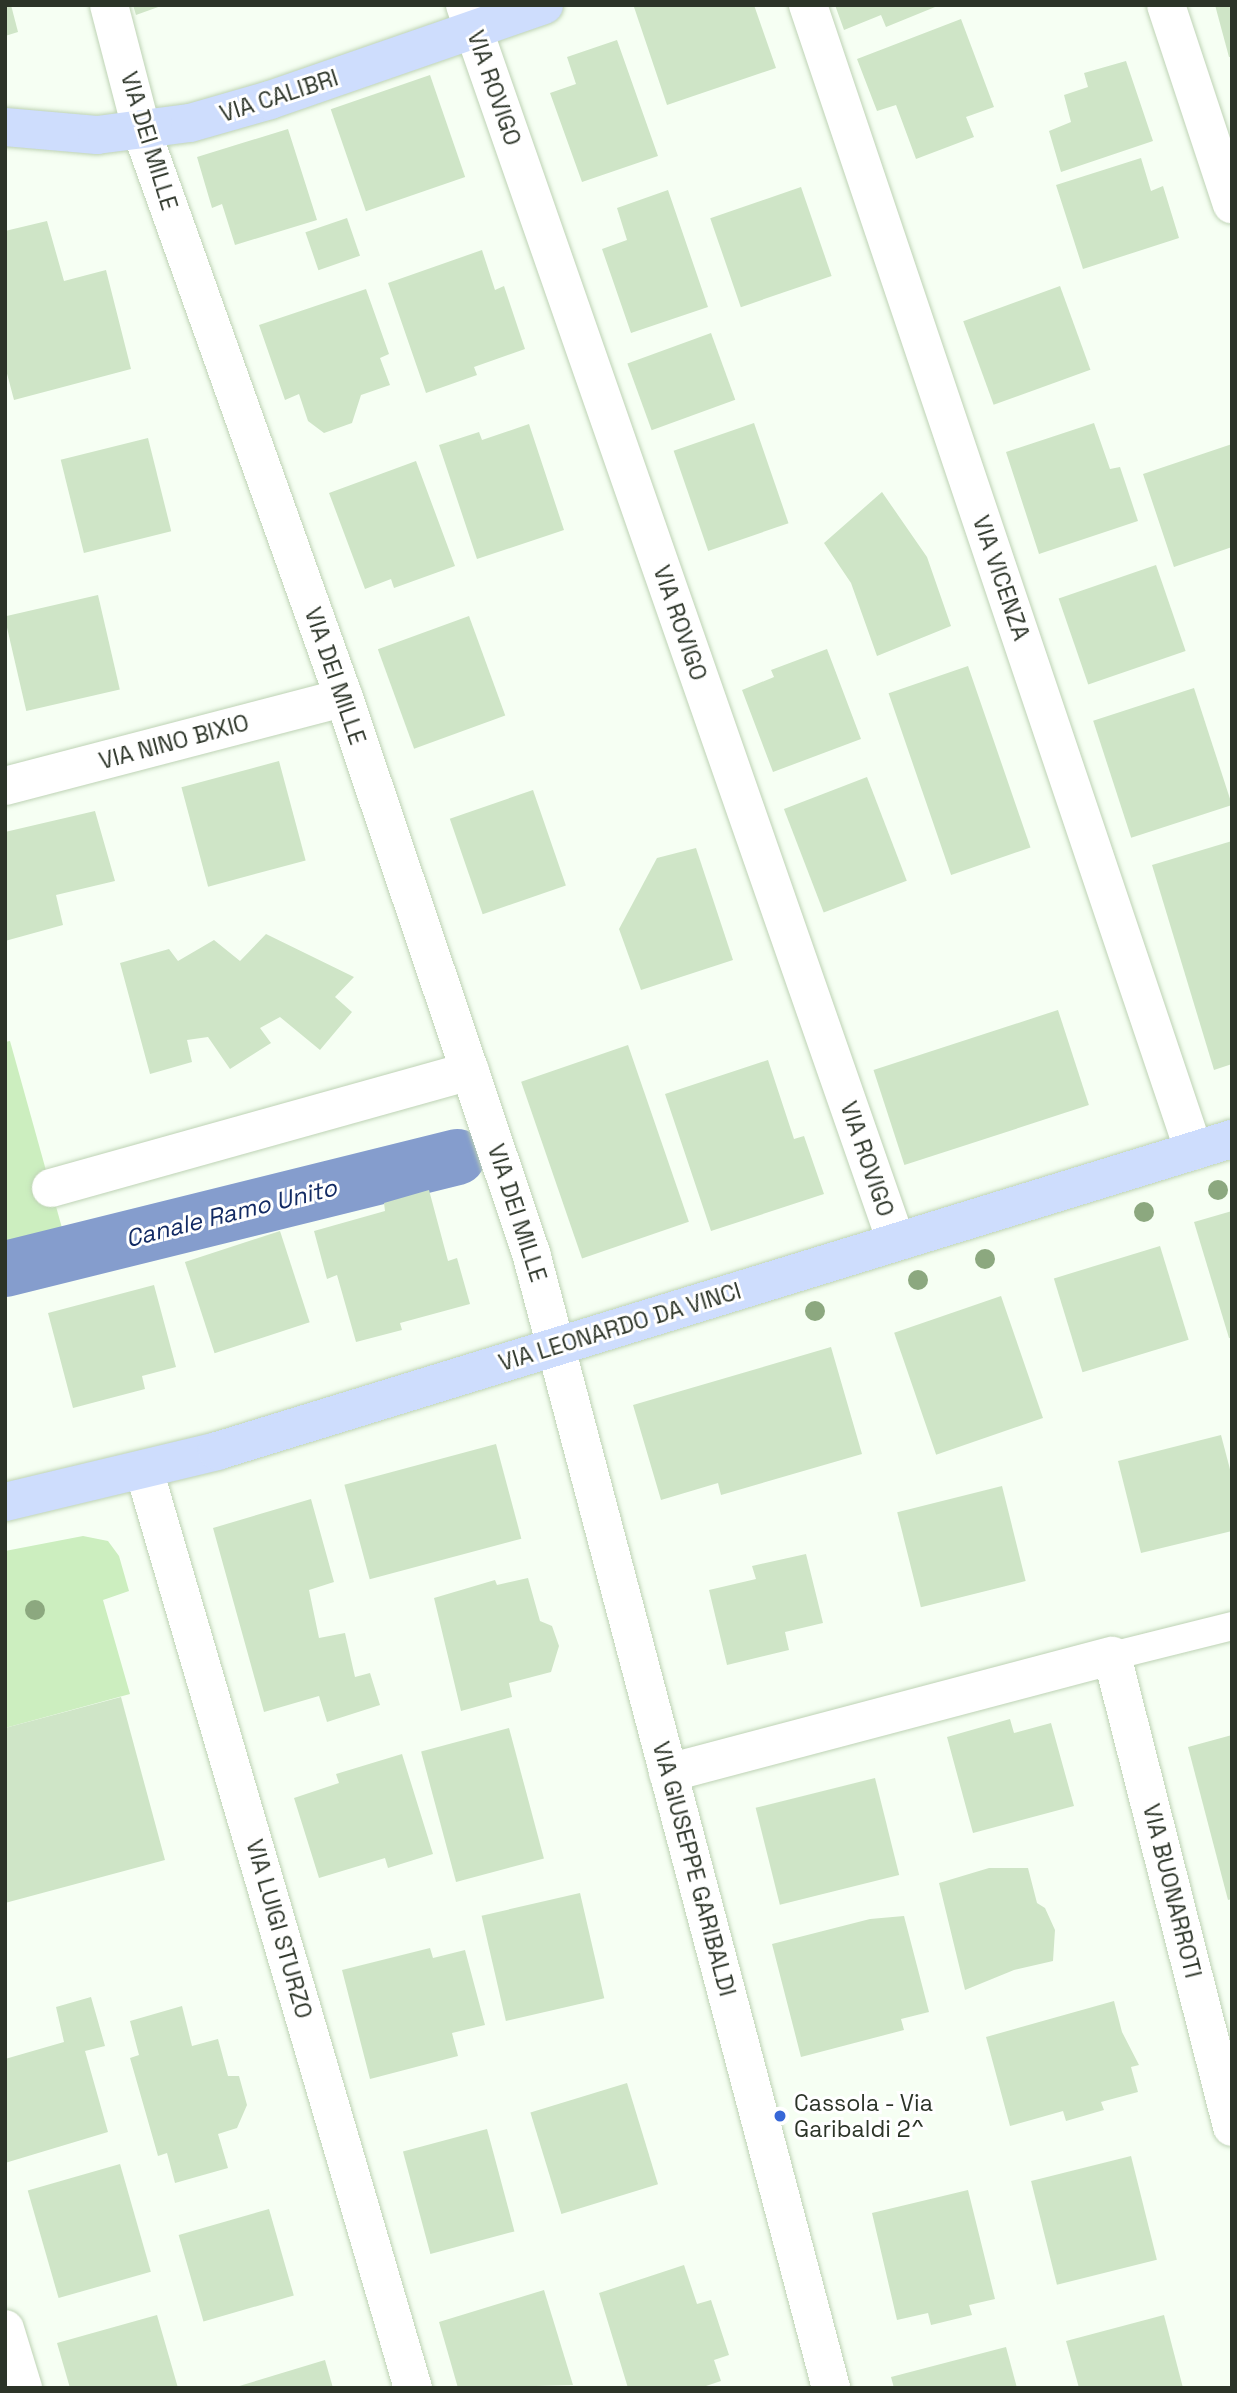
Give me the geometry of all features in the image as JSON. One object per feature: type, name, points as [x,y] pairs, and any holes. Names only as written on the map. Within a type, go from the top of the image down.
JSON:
[{"type":"street","name":"VIA DEI MILLE","points":[[109,5],[142,132],[344,698],[531,1253],[558,1349]]},
{"type":"street","name":"VIA CALIBRI","points":[[5,127],[58,134],[142,132],[224,115],[470,18],[544,5]]},
{"type":"street","name":"VIA VICENZA","points":[[808,5],[1194,1151]]},
{"type":"street","points":[[1166,5],[1232,204]]},
{"type":"street","name":"VIA ROVIGO","points":[[470,18],[896,1241]]},
{"type":"street","name":"VIA NINO BIXIO","points":[[5,786],[344,698]]},
{"type":"street","points":[[51,1188],[470,1071]]},
{"type":"street","name":"VIA LEONARDO DA VINCI","points":[[5,1502],[144,1470],[558,1349],[896,1241],[1232,1139]]},
{"type":"street","name":"VIA GIUSEPPE GARIBALDI","points":[[558,1349],[831,2388]]},
{"type":"street","name":"VIA LUIGI STURZO","points":[[144,1470],[413,2388]]},
{"type":"street","points":[[668,1773],[1112,1656]]},
{"type":"street","name":"VIA BUONARROTI","points":[[1112,1656],[1232,2127]]},
{"type":"street","points":[[5,2329],[23,2388]]},
{"type":"lane","points":[[1112,1656],[1232,1626]]},
{"type":"green space","points":[[10,1041],[62,1228],[5,1242],[5,1042]]},
{"type":"green space","points":[[83,1536],[108,1541],[119,1556],[129,1591],[103,1600],[130,1694],[5,1728],[5,1551]]},
{"type":"building","points":[[5,5],[11,5],[18,32],[5,36]]},
{"type":"building","points":[[133,5],[161,5],[161,6],[136,15]]},
{"type":"building","points":[[754,5],[776,68],[667,105],[634,7]]},
{"type":"building","points":[[835,5],[940,5],[886,27],[881,15],[844,30]]},
{"type":"building","points":[[1215,5],[1232,5],[1232,57],[1229,57]]},
{"type":"building","points":[[961,19],[994,107],[966,117],[974,137],[916,159],[896,105],[877,111],[857,59]]},
{"type":"building","points":[[617,40],[658,156],[582,182],[550,93],[576,84],[567,57]]},
{"type":"building","points":[[1126,61],[1153,141],[1061,172],[1049,131],[1071,122],[1064,95],[1088,87],[1084,73]]},
{"type":"building","points":[[430,75],[465,177],[366,211],[331,109]]},
{"type":"building","points":[[288,129],[317,220],[235,245],[222,204],[212,208],[197,157]]},
{"type":"building","points":[[1141,158],[1151,191],[1163,186],[1179,238],[1083,269],[1056,185]]},
{"type":"building","points":[[801,187],[832,276],[741,307],[710,218]]},
{"type":"building","points":[[668,190],[708,307],[631,333],[602,249],[627,240],[617,208]]},
{"type":"building","points":[[347,218],[360,256],[318,270],[305,232]]},
{"type":"building","points":[[47,221],[64,281],[106,270],[131,369],[14,400],[5,366],[5,231]]},
{"type":"building","points":[[482,250],[495,290],[504,286],[525,349],[474,367],[477,375],[426,393],[388,283]]},
{"type":"building","points":[[1060,286],[1090,370],[994,405],[963,321]]},
{"type":"building","points":[[366,289],[389,354],[380,358],[390,385],[361,395],[352,423],[324,433],[308,421],[299,394],[285,400],[259,325]]},
{"type":"building","points":[[711,333],[735,400],[652,430],[627,363]]},
{"type":"building","points":[[754,423],[789,523],[708,551],[674,451]]},
{"type":"building","points":[[1094,423],[1110,469],[1120,467],[1138,521],[1039,554],[1006,452]]},
{"type":"building","points":[[529,424],[564,530],[477,559],[439,445],[479,432],[482,440]]},
{"type":"building","points":[[148,438],[171,531],[84,553],[61,460]]},
{"type":"building","points":[[1232,444],[1232,547],[1174,567],[1143,474]]},
{"type":"building","points":[[416,461],[455,566],[394,588],[391,579],[365,589],[329,493]]},
{"type":"building","points":[[882,492],[927,557],[951,626],[877,656],[851,583],[824,543]]},
{"type":"building","points":[[1156,565],[1186,651],[1088,685],[1059,599]]},
{"type":"building","points":[[98,595],[120,690],[26,711],[5,616]]},
{"type":"building","points":[[469,616],[505,716],[414,749],[378,649]]},
{"type":"building","points":[[827,649],[861,739],[773,772],[742,690],[774,677],[771,670]]},
{"type":"building","points":[[968,666],[1031,848],[951,875],[889,693]]},
{"type":"building","points":[[1194,688],[1232,805],[1131,838],[1093,721]]},
{"type":"building","points":[[279,761],[306,860],[208,887],[181,787]]},
{"type":"building","points":[[867,777],[907,881],[824,913],[784,809]]},
{"type":"building","points":[[533,790],[566,885],[483,914],[450,819]]},
{"type":"building","points":[[95,811],[115,881],[56,895],[63,925],[5,941],[5,832]]},
{"type":"building","points":[[1232,841],[1232,1064],[1214,1070],[1152,865]]},
{"type":"building","points":[[696,848],[733,960],[641,990],[619,929],[657,858]]},
{"type":"building","points":[[266,934],[354,977],[335,997],[352,1012],[320,1050],[280,1017],[260,1028],[271,1043],[230,1069],[208,1037],[187,1040],[192,1062],[150,1074],[120,963],[169,949],[178,961],[214,940],[240,961]]},
{"type":"building","points":[[1058,1010],[1089,1105],[904,1165],[873,1070]]},
{"type":"building","points":[[628,1045],[689,1222],[582,1259],[521,1082]]},
{"type":"building","points":[[768,1060],[794,1139],[804,1136],[824,1194],[711,1231],[665,1094]]},
{"type":"building","points":[[429,1190],[448,1261],[457,1258],[470,1304],[400,1323],[402,1330],[356,1342],[337,1275],[327,1279],[314,1231],[385,1211],[384,1203]]},
{"type":"building","points":[[1232,1211],[1232,1338],[1229,1338],[1194,1222]]},
{"type":"building","points":[[280,1231],[310,1322],[215,1353],[185,1262]]},
{"type":"building","points":[[1160,1246],[1189,1340],[1083,1372],[1054,1278]]},
{"type":"building","points":[[154,1285],[176,1367],[142,1376],[145,1389],[73,1408],[48,1313]]},
{"type":"building","points":[[1001,1296],[1043,1418],[936,1455],[894,1333]]},
{"type":"building","points":[[831,1347],[862,1454],[721,1495],[718,1483],[661,1500],[633,1405]]},
{"type":"building","points":[[1221,1435],[1232,1477],[1232,1531],[1141,1553],[1118,1461]]},
{"type":"building","points":[[496,1444],[521,1539],[370,1579],[344,1485]]},
{"type":"building","points":[[1002,1486],[1026,1581],[921,1607],[897,1512]]},
{"type":"building","points":[[311,1499],[334,1582],[309,1590],[319,1638],[345,1633],[355,1677],[370,1673],[380,1705],[327,1722],[319,1696],[264,1712],[213,1528]]},
{"type":"building","points":[[806,1554],[823,1623],[785,1632],[789,1650],[727,1665],[709,1590],[756,1579],[752,1566]]},
{"type":"building","points":[[528,1578],[540,1621],[552,1626],[559,1646],[551,1672],[509,1683],[512,1697],[461,1711],[434,1598],[495,1580],[497,1585]]},
{"type":"building","points":[[121,1697],[165,1860],[5,1903],[5,1728]]},
{"type":"building","points":[[1010,1719],[1014,1733],[1051,1723],[1074,1806],[973,1833],[947,1737]]},
{"type":"building","points":[[509,1728],[544,1858],[456,1882],[421,1752]]},
{"type":"building","points":[[1232,1735],[1232,1899],[1228,1900],[1188,1747]]},
{"type":"building","points":[[402,1754],[433,1854],[388,1868],[385,1858],[319,1878],[294,1798],[339,1783],[336,1774]]},
{"type":"building","points":[[875,1778],[899,1875],[780,1905],[756,1808]]},
{"type":"building","points":[[989,1868],[1028,1868],[1037,1903],[1045,1908],[1055,1930],[1053,1961],[1014,1970],[965,1990],[939,1883]]},
{"type":"building","points":[[580,1893],[604,1998],[506,2021],[482,1916]]},
{"type":"building","points":[[904,1916],[929,2012],[901,2019],[904,2030],[801,2057],[772,1944],[870,1919]]},
{"type":"building","points":[[430,1948],[433,1958],[465,1950],[485,2025],[452,2033],[458,2056],[370,2079],[342,1970]]},
{"type":"building","points":[[91,1997],[105,2046],[85,2051],[108,2132],[5,2163],[5,2059],[64,2042],[56,2007]]},
{"type":"building","points":[[1114,2001],[1122,2032],[1139,2065],[1131,2067],[1138,2092],[1101,2102],[1104,2110],[1066,2121],[1063,2111],[1010,2126],[986,2037]]},
{"type":"building","points":[[182,2006],[192,2046],[218,2039],[228,2076],[239,2076],[247,2105],[237,2128],[218,2134],[228,2168],[175,2183],[167,2153],[158,2156],[130,2058],[139,2055],[130,2021]]},
{"type":"building","points":[[627,2083],[658,2184],[561,2214],[530,2113]]},
{"type":"building","points":[[487,2129],[514,2231],[430,2254],[403,2152]]},
{"type":"building","points":[[1131,2156],[1157,2260],[1057,2285],[1031,2181]]},
{"type":"building","points":[[120,2164],[151,2272],[59,2298],[28,2190]]},
{"type":"building","points":[[968,2190],[995,2299],[969,2305],[972,2315],[931,2325],[928,2313],[897,2320],[872,2213]]},
{"type":"building","points":[[269,2209],[294,2296],[203,2321],[179,2235]]},
{"type":"building","points":[[684,2265],[697,2304],[711,2300],[729,2355],[714,2360],[721,2381],[700,2388],[628,2388],[599,2293]]},
{"type":"building","points":[[544,2290],[573,2385],[458,2388],[439,2322]]},
{"type":"building","points":[[157,2315],[178,2388],[70,2388],[57,2343]]},
{"type":"building","points":[[1164,2315],[1183,2388],[1079,2388],[1066,2341]]},
{"type":"building","points":[[1006,2347],[1017,2388],[894,2388],[891,2377]]},
{"type":"building","points":[[325,2360],[333,2388],[236,2388],[236,2387]]},
{"type":"waterway","name":"Canale Ramo Unito","points":[[5,1269],[457,1157]]},
{"type":"place","name":"Cassola - Via Garibaldi 2^","points":[[780,2116]]}]
